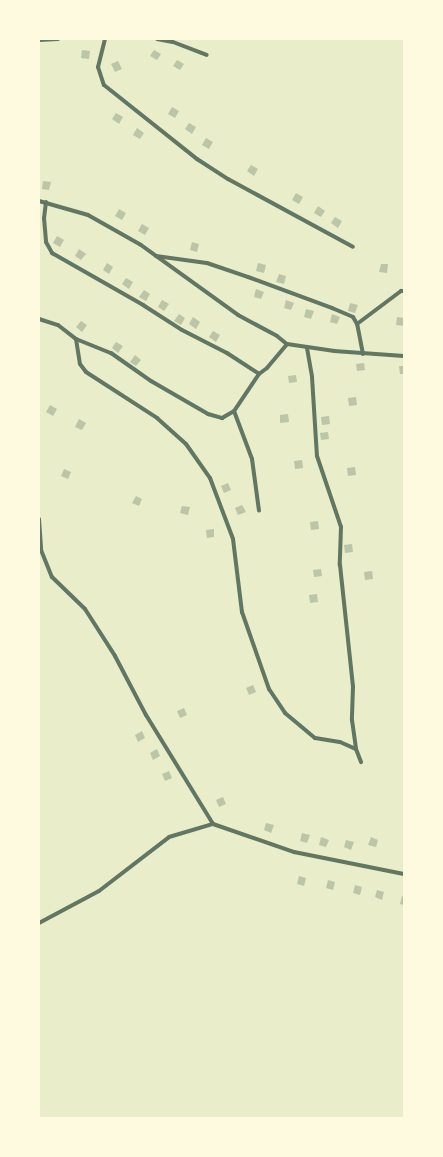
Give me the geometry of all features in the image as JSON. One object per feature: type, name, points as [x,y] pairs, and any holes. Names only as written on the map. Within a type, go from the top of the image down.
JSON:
[{"type":"street","points":[[39,40],[58,39]]},
{"type":"street","points":[[105,39],[98,68],[104,85],[197,159],[353,248]]},
{"type":"street","points":[[157,39],[173,40],[207,56]]},
{"type":"street","points":[[39,201],[88,215],[155,256],[238,315],[277,336],[287,344],[363,354],[404,356]]},
{"type":"street","points":[[46,202],[44,218],[46,242],[52,253],[144,305],[182,330],[227,353],[259,374]]},
{"type":"street","points":[[155,256],[207,263],[353,317],[357,324],[363,354]]},
{"type":"street","points":[[357,324],[401,291],[404,291]]},
{"type":"street","points":[[39,319],[58,325],[76,339],[111,353],[158,386],[208,414],[222,418],[234,411],[259,374],[267,368],[287,344]]},
{"type":"street","points":[[76,339],[80,364],[86,372],[158,418],[186,444],[210,478],[233,539],[242,612],[269,689],[286,713],[316,738],[340,742],[356,749]]},
{"type":"street","points":[[307,348],[312,376],[317,456],[341,527],[340,565],[353,687],[352,720],[356,749],[361,762]]},
{"type":"street","points":[[234,411],[252,459],[259,511]]},
{"type":"street","points":[[39,519],[41,550],[52,577],[85,609],[212,824]]},
{"type":"street","points":[[39,923],[99,891],[169,837],[212,824],[294,852],[404,874]]},
{"type":"building","points":[[82,50],[90,51],[89,59],[81,58]]},
{"type":"building","points":[[154,50],[161,54],[157,60],[150,56]]},
{"type":"building","points":[[177,60],[184,64],[180,70],[173,66]]},
{"type":"building","points":[[118,61],[122,69],[115,72],[111,64]]},
{"type":"building","points":[[172,107],[179,111],[175,118],[168,114]]},
{"type":"building","points":[[116,113],[123,117],[119,124],[112,119]]},
{"type":"building","points":[[189,123],[196,127],[192,134],[185,129]]},
{"type":"building","points":[[137,128],[144,133],[140,139],[133,135]]},
{"type":"building","points":[[206,138],[213,142],[209,149],[202,145]]},
{"type":"building","points":[[251,165],[258,169],[254,176],[247,171]]},
{"type":"building","points":[[43,181],[51,182],[49,190],[42,189]]},
{"type":"building","points":[[296,193],[303,197],[299,204],[292,200]]},
{"type":"building","points":[[318,206],[325,211],[321,217],[314,213]]},
{"type":"building","points":[[119,209],[126,213],[122,220],[115,216]]},
{"type":"building","points":[[335,217],[342,221],[338,228],[331,223]]},
{"type":"building","points":[[142,224],[149,228],[145,235],[138,231]]},
{"type":"building","points":[[57,236],[64,240],[60,247],[53,243]]},
{"type":"building","points":[[192,242],[199,244],[197,252],[190,250]]},
{"type":"building","points":[[79,249],[86,254],[81,260],[75,256]]},
{"type":"building","points":[[107,263],[113,267],[109,274],[103,270]]},
{"type":"building","points":[[258,263],[266,265],[264,273],[256,271]]},
{"type":"building","points":[[381,264],[388,264],[387,273],[379,272]]},
{"type":"building","points":[[279,274],[286,276],[284,284],[276,282]]},
{"type":"building","points":[[126,278],[133,282],[129,289],[122,284]]},
{"type":"building","points":[[256,289],[264,292],[261,299],[254,297]]},
{"type":"building","points":[[144,290],[150,294],[146,301],[139,297]]},
{"type":"building","points":[[162,300],[169,304],[164,311],[158,307]]},
{"type":"building","points":[[286,300],[294,303],[291,310],[284,308]]},
{"type":"building","points":[[350,303],[358,305],[355,313],[348,311]]},
{"type":"building","points":[[306,309],[314,311],[311,319],[304,317]]},
{"type":"building","points":[[179,314],[185,318],[181,325],[174,321]]},
{"type":"building","points":[[332,314],[340,317],[337,324],[330,322]]},
{"type":"building","points":[[193,317],[200,322],[196,329],[189,324]]},
{"type":"building","points":[[397,317],[404,318],[404,326],[396,325]]},
{"type":"building","points":[[81,321],[87,325],[82,332],[76,327]]},
{"type":"building","points":[[213,331],[220,335],[216,342],[209,337]]},
{"type":"building","points":[[116,342],[123,346],[118,353],[112,348]]},
{"type":"building","points":[[135,355],[141,360],[136,366],[130,362]]},
{"type":"building","points":[[364,363],[365,370],[357,371],[356,364]]},
{"type":"building","points":[[399,366],[404,366],[404,374],[400,374]]},
{"type":"building","points":[[296,375],[297,382],[289,383],[288,376]]},
{"type":"building","points":[[356,397],[357,405],[349,406],[348,398]]},
{"type":"building","points":[[50,405],[57,409],[53,416],[46,412]]},
{"type":"building","points":[[288,414],[289,422],[280,423],[280,415]]},
{"type":"building","points":[[329,416],[330,424],[322,425],[321,417]]},
{"type":"building","points":[[79,419],[86,423],[82,430],[75,427]]},
{"type":"building","points":[[328,432],[329,439],[321,440],[320,433]]},
{"type":"building","points":[[302,460],[303,468],[295,469],[294,461]]},
{"type":"building","points":[[355,467],[356,475],[348,476],[347,468]]},
{"type":"building","points":[[64,469],[71,472],[68,479],[61,476]]},
{"type":"building","points":[[228,483],[231,490],[224,493],[221,486]]},
{"type":"building","points":[[136,496],[142,499],[139,506],[132,503]]},
{"type":"building","points":[[242,505],[246,512],[238,515],[235,508]]},
{"type":"building","points":[[182,506],[190,507],[188,515],[180,513]]},
{"type":"building","points":[[318,521],[319,529],[311,530],[310,522]]},
{"type":"building","points":[[214,529],[214,537],[207,538],[206,530]]},
{"type":"building","points":[[352,544],[353,552],[345,553],[344,545]]},
{"type":"building","points":[[321,569],[322,576],[314,577],[313,570]]},
{"type":"building","points":[[372,571],[373,579],[365,580],[364,572]]},
{"type":"building","points":[[317,594],[318,602],[310,603],[309,595]]},
{"type":"building","points":[[253,685],[256,692],[249,695],[246,688]]},
{"type":"building","points":[[184,708],[187,715],[180,718],[177,711]]},
{"type":"building","points":[[142,731],[145,738],[138,742],[135,735]]},
{"type":"building","points":[[157,749],[160,756],[153,760],[150,753]]},
{"type":"building","points":[[169,771],[172,778],[165,781],[162,774]]},
{"type":"building","points":[[223,797],[226,804],[219,807],[216,800]]},
{"type":"building","points":[[266,823],[274,825],[271,833],[264,830]]},
{"type":"building","points":[[302,833],[310,835],[307,843],[300,841]]},
{"type":"building","points":[[321,837],[329,840],[326,847],[319,845]]},
{"type":"building","points":[[371,837],[378,840],[376,847],[368,845]]},
{"type":"building","points":[[346,840],[354,842],[351,850],[344,847]]},
{"type":"building","points":[[299,876],[306,878],[304,886],[297,884]]},
{"type":"building","points":[[328,880],[335,882],[333,890],[326,888]]},
{"type":"building","points":[[355,885],[362,887],[360,895],[353,893]]},
{"type":"building","points":[[377,890],[384,892],[382,900],[375,897]]},
{"type":"building","points":[[402,896],[404,897],[404,905],[400,904]]}]
